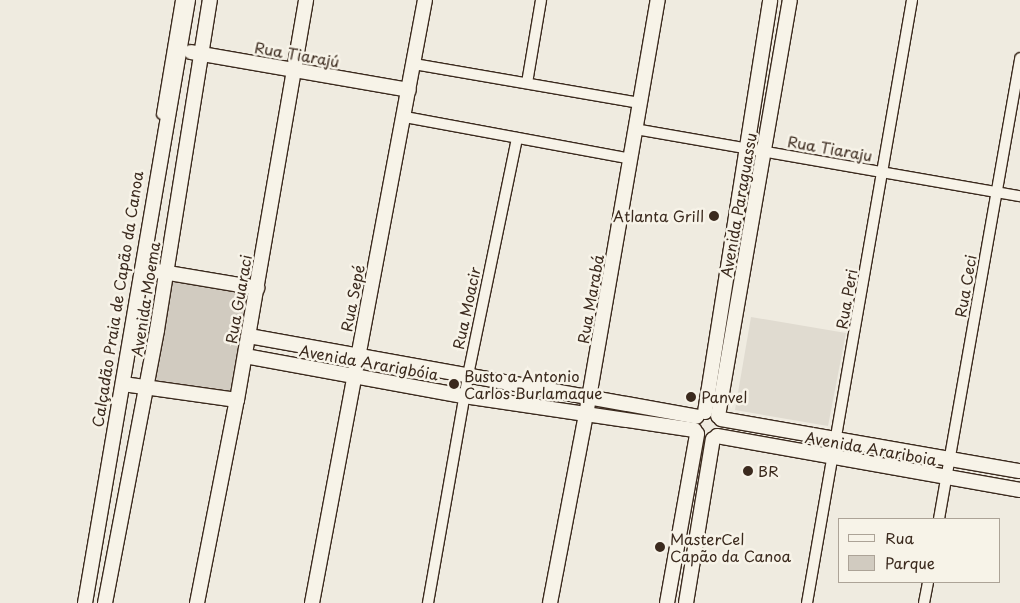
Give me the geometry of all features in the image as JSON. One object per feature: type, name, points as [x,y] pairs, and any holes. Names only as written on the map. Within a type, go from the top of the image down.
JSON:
[{"type":"street","name":"Calçadão Praia de Capão da Canoa","points":[[81,603],[139,268],[181,0]]},
{"type":"street","name":"Avenida Moema","points":[[85,603],[145,269],[188,0]]},
{"type":"street","name":"Avenida Moema","points":[[104,603],[147,386],[167,272],[199,54],[210,0]]},
{"type":"street","name":"Rua Guaraci","points":[[197,603],[245,356],[306,0]]},
{"type":"street","name":"Rua Sepé","points":[[312,603],[352,374],[405,117],[425,0]]},
{"type":"street","points":[[527,83],[541,0]]},
{"type":"street","name":"Rua Marabá","points":[[550,603],[590,396],[658,0]]},
{"type":"street","name":"Avenida Paraguassu","points":[[705,421],[745,148],[770,0]]},
{"type":"street","name":"Avenida Paraguassu","points":[[667,603],[764,151],[790,0]]},
{"type":"street","name":"Rua Peri","points":[[807,603],[884,172],[912,0]]},
{"type":"street","name":"Rua Tiarajú","points":[[179,49],[409,90]]},
{"type":"street","name":"Rua Ceci","points":[[939,518],[1020,58]]},
{"type":"street","points":[[414,64],[640,103]]},
{"type":"street","points":[[405,117],[631,159]]},
{"type":"street","name":"Rua Tiaraju","points":[[635,129],[1020,196]]},
{"type":"street","name":"Rua Moacir","points":[[428,603],[468,375],[517,138]]},
{"type":"street","points":[[145,269],[257,288]]},
{"type":"street","name":"Avenida Ararigbóia","points":[[248,336],[590,396],[705,421]]},
{"type":"street","name":"Avenida Ararigbóia","points":[[245,356],[352,374],[464,396],[586,415],[705,421]]},
{"type":"street","points":[[123,384],[237,400]]},
{"type":"street","points":[[686,603],[715,437],[722,428],[705,421]]},
{"type":"street","name":"Avenida Arariboia","points":[[1018,490],[715,437],[704,439],[705,421],[836,439],[1020,471]]},
{"type":"street","points":[[902,470],[905,451]]},
{"type":"street","points":[[1018,490],[1020,471]]},
{"type":"street","points":[[924,603],[928,583]]},
{"type":"shaded area","points":[[751,317],[846,333],[828,426],[735,410]]},
{"type":"green space","points":[[169,277],[249,292],[233,395],[153,382]]},
{"type":"place","name":"Atlanta Grill","points":[[714,216]]},
{"type":"place","name":"Busto a Antonio Carlos Burlamaque","points":[[454,384]]},
{"type":"place","name":"Panvel","points":[[691,397]]},
{"type":"place","name":"BR","points":[[748,471]]},
{"type":"place","name":"MasterCel Capão da Canoa","points":[[660,547]]}]
